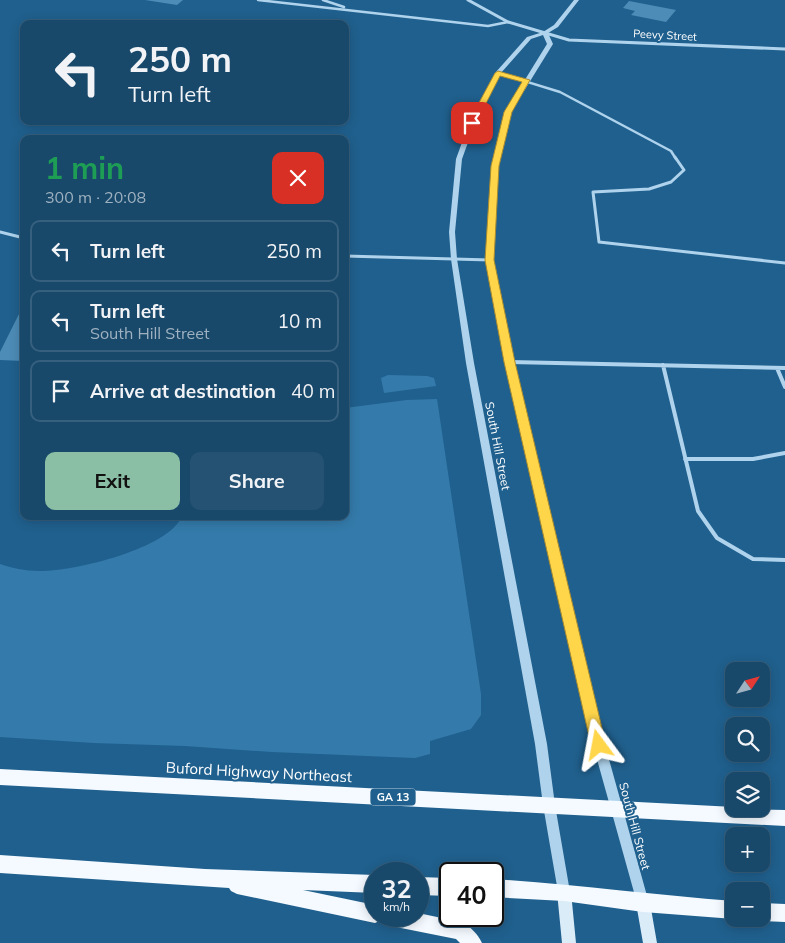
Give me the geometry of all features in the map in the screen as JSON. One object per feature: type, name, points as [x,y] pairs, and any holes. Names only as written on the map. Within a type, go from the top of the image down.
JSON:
[{"type":"main road","name":"Buford Highway Northeast","points":[[0,777],[785,818]]},
{"type":"main road","points":[[0,864],[205,878],[364,884]]},
{"type":"main road","points":[[205,878],[364,912]]},
{"type":"main road","points":[[504,889],[564,892],[643,904],[725,909]]},
{"type":"main road","points":[[564,892],[569,943]]},
{"type":"main road","points":[[643,904],[650,943]]},
{"type":"main road","points":[[770,912],[785,913]]},
{"type":"main road","points":[[429,925],[461,931],[473,943]]},
{"type":"street","name":"Peevy Street","points":[[468,0],[508,22],[569,40],[785,48]]},
{"type":"street","name":"South Hill Street","points":[[564,892],[541,744],[470,363],[454,259],[453,224],[459,159],[472,123],[498,73],[529,38],[545,33],[556,26],[577,0]]},
{"type":"street","name":"South Hill Street","points":[[545,33],[550,44],[526,80],[508,112],[495,166],[490,260],[510,362],[599,745],[643,904]]},
{"type":"lane","points":[[258,0],[488,26],[508,22]]},
{"type":"lane","points":[[323,0],[351,10]]},
{"type":"lane","points":[[498,73],[526,80],[560,92],[671,150],[684,170],[671,182],[649,189],[593,192],[600,242],[785,263]]},
{"type":"lane","points":[[0,232],[20,237]]},
{"type":"lane","points":[[349,256],[490,260]]},
{"type":"lane","points":[[510,362],[785,368]]},
{"type":"lane","points":[[663,365],[698,511],[717,538],[753,558],[785,560]]},
{"type":"lane","points":[[777,368],[785,388]]},
{"type":"lane","points":[[685,459],[753,459],[785,453]]},
{"type":"shaded area","points":[[388,375],[427,376],[434,378],[436,386],[384,393],[381,378]]},
{"type":"shaded area","points":[[437,399],[481,694],[481,715],[471,729],[430,741],[430,754],[415,758],[0,737],[0,564],[38,571],[95,563],[140,548],[159,539],[173,528],[179,520],[349,520],[349,407],[407,400]]},
{"type":"building","points":[[145,0],[183,0],[177,5]]},
{"type":"building","points":[[629,1],[676,10],[666,22],[631,15],[635,11],[623,8]]},
{"type":"building","points":[[20,312],[20,361],[0,360],[0,352]]},
{"type":"route","points":[[472,123],[498,73],[526,80],[508,112],[495,166],[490,260],[510,362],[599,745]]}]
